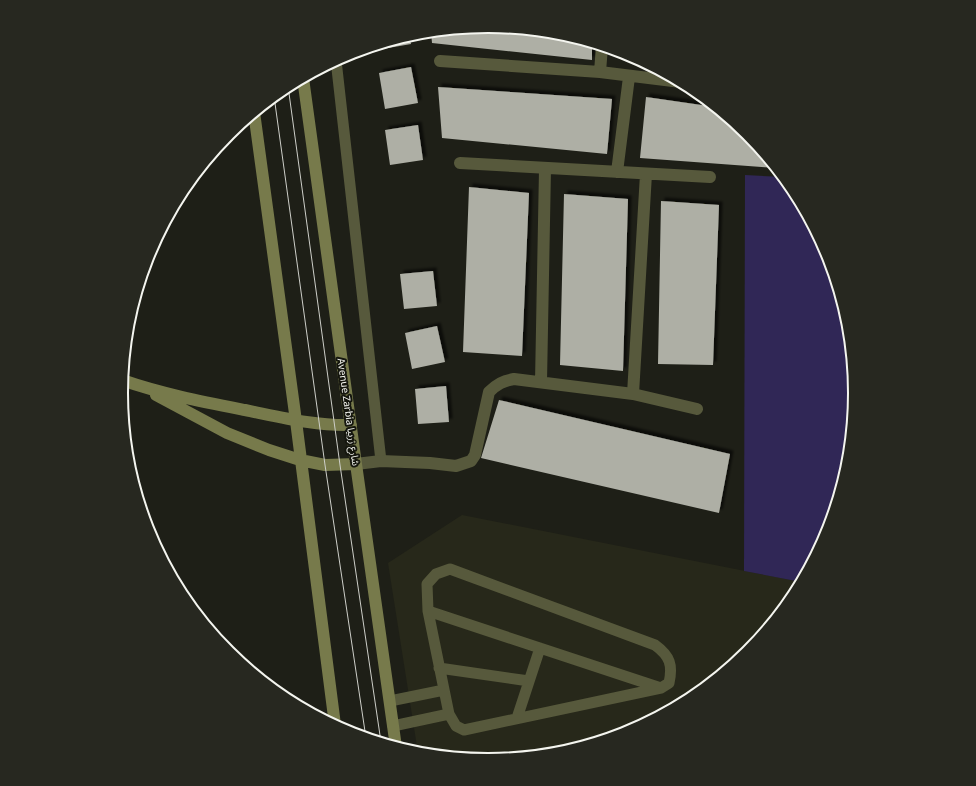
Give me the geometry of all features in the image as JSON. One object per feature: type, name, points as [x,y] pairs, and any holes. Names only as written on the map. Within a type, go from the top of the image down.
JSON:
[{"type":"main road","name":"Avenue Zarbia شارع زربيا","points":[[304,84],[395,741]]},
{"type":"main road","points":[[255,119],[334,718]]},
{"type":"main road","points":[[128,382],[143,387],[296,421],[335,426],[351,425]]},
{"type":"main road","points":[[143,387],[227,433],[269,450],[300,460],[325,465],[356,464]]},
{"type":"street","points":[[600,72],[602,51]]},
{"type":"street","points":[[440,61],[600,72],[629,77],[667,81]]},
{"type":"street","points":[[617,172],[629,77]]},
{"type":"street","points":[[460,162],[710,177]]},
{"type":"street","points":[[541,382],[545,168]]},
{"type":"street","points":[[633,394],[646,174]]},
{"type":"street","points":[[356,464],[381,461],[430,463],[456,466],[471,461],[475,455],[489,392],[497,384],[504,380],[514,379],[633,394],[697,409]]},
{"type":"lane","points":[[337,66],[381,461]]},
{"type":"lane","points":[[450,569],[655,645],[664,651],[670,662],[671,674],[669,683],[661,688],[464,730],[456,726],[449,714],[440,668],[428,611],[427,584],[436,574],[450,569]]},
{"type":"lane","points":[[428,611],[661,688]]},
{"type":"lane","points":[[517,718],[540,648]]},
{"type":"lane","points":[[440,668],[529,681]]},
{"type":"lane","points":[[390,701],[444,690]]},
{"type":"lane","points":[[393,726],[449,714]]},
{"type":"shaded area","points":[[745,175],[776,177],[800,213],[821,255],[836,300],[841,323],[845,346],[848,393],[845,440],[836,486],[821,531],[800,573],[795,581],[744,571]]},
{"type":"shaded area","points":[[462,515],[795,581],[774,612],[743,648],[707,679],[668,705],[647,716],[604,734],[558,746],[512,752],[464,752],[417,746],[388,563]]},
{"type":"building","points":[[488,33],[535,36],[592,48],[592,60],[432,43],[432,38],[464,34]]},
{"type":"building","points":[[410,42],[411,44],[381,49]]},
{"type":"building","points":[[411,67],[418,103],[385,109],[379,73]]},
{"type":"building","points":[[438,87],[612,99],[607,154],[442,138]]},
{"type":"building","points":[[646,97],[705,106],[743,138],[769,167],[640,158]]},
{"type":"building","points":[[418,125],[423,160],[390,165],[385,130]]},
{"type":"building","points":[[469,187],[529,193],[522,356],[463,352]]},
{"type":"building","points":[[564,194],[628,199],[623,371],[560,365]]},
{"type":"building","points":[[661,201],[719,205],[713,365],[658,364]]},
{"type":"building","points":[[433,271],[437,306],[404,309],[400,274]]},
{"type":"building","points":[[437,326],[445,362],[412,369],[405,333]]},
{"type":"building","points":[[446,386],[449,422],[418,424],[415,389]]},
{"type":"building","points":[[499,400],[730,454],[719,513],[481,458]]},
{"type":"tram line","points":[[289,93],[340,465],[380,736]]},
{"type":"tram line","points":[[275,103],[325,465],[365,731]]}]
